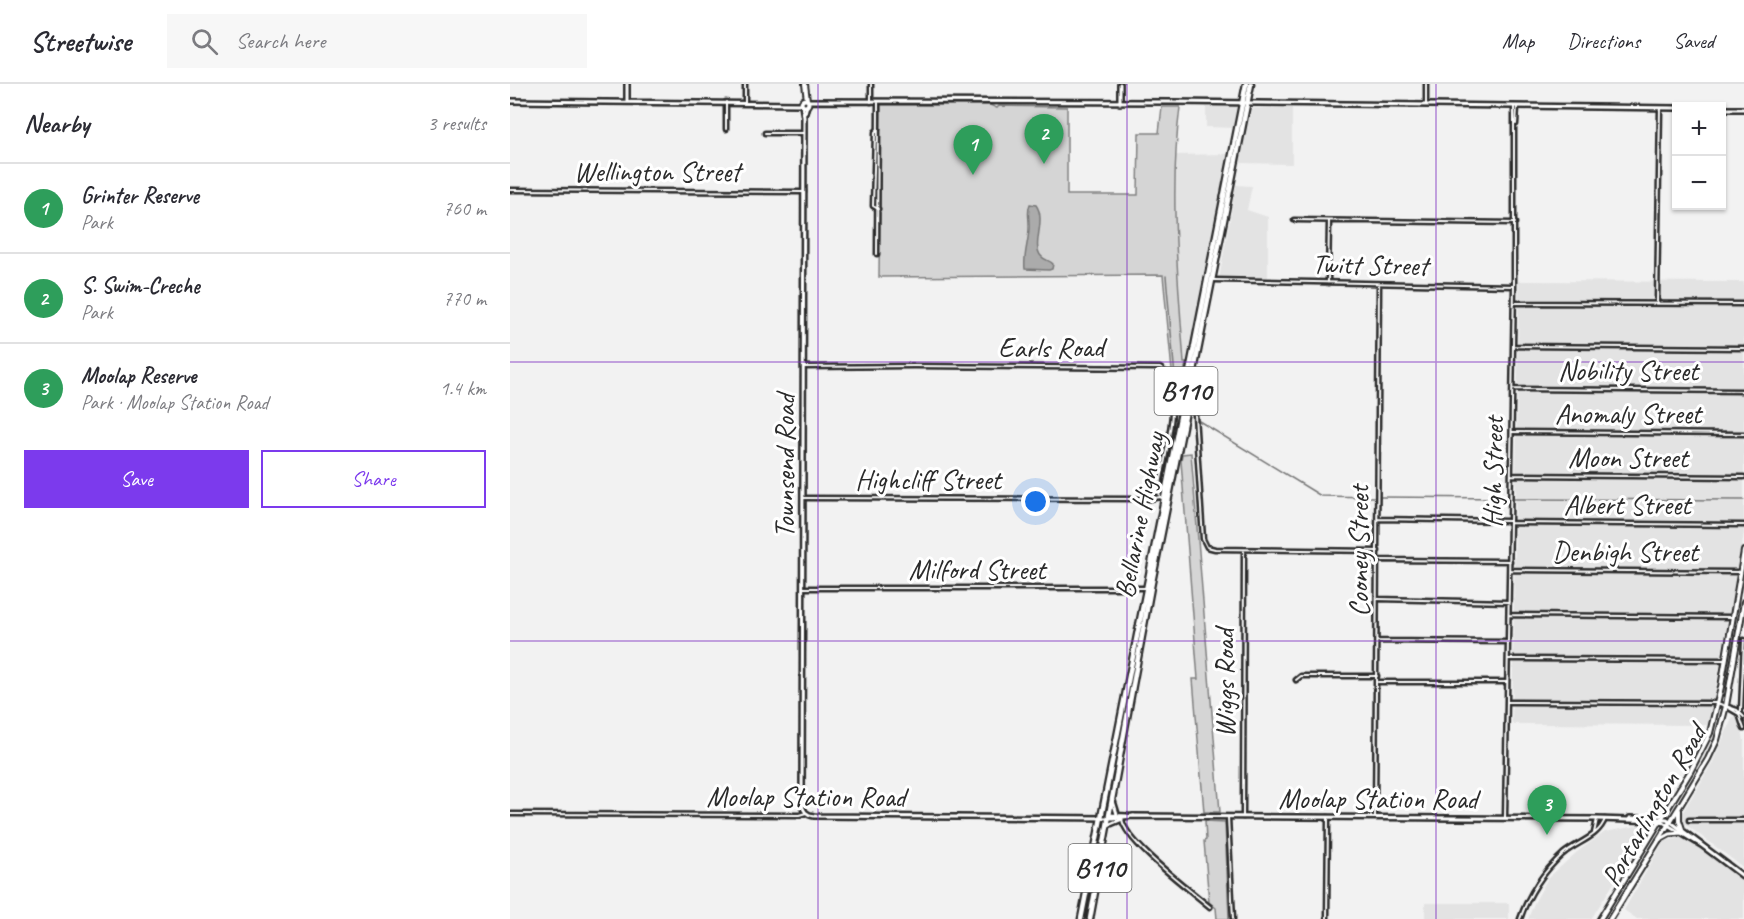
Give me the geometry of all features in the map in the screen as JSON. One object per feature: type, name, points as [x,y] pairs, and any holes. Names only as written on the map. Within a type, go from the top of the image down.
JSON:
[{"type":"highway","name":"Bellarine Highway","points":[[1245,103],[1246,84]]},
{"type":"highway","name":"Bellarine Highway","points":[[1164,499],[1193,380],[1245,103],[1251,84]]},
{"type":"highway","name":"Bellarine Highway","points":[[1090,919],[1164,499],[1185,393],[1211,282]]},
{"type":"highway","points":[[1185,393],[1188,403]]},
{"type":"highway","name":"Bellarine Highway","points":[[1082,919],[1149,587]]},
{"type":"main road","name":"Townsend Road","points":[[805,86],[805,103]]},
{"type":"main road","name":"Portarlington Road","points":[[1600,919],[1700,755],[1710,733],[1718,703],[1744,551]]},
{"type":"main road","name":"Portarlington Road","points":[[1610,919],[1670,823],[1712,749],[1726,706],[1744,602]]},
{"type":"main road","points":[[1681,804],[1679,820],[1682,831]]},
{"type":"main road","points":[[1646,820],[1652,826],[1651,836]]},
{"type":"street","points":[[627,84],[627,102]]},
{"type":"street","points":[[745,84],[745,102]]},
{"type":"street","points":[[871,84],[871,102]]},
{"type":"street","points":[[1120,84],[1120,103]]},
{"type":"street","points":[[1426,84],[1426,105]]},
{"type":"street","points":[[510,101],[1245,103],[1672,108]]},
{"type":"street","points":[[726,102],[726,129]]},
{"type":"street","name":"Townsend Road","points":[[805,103],[802,804],[806,813]]},
{"type":"street","points":[[877,254],[878,103]]},
{"type":"street","name":"High Street","points":[[1505,818],[1515,107]]},
{"type":"street","points":[[1657,303],[1659,108]]},
{"type":"street","points":[[1726,109],[1744,109]]},
{"type":"street","points":[[765,133],[804,133]]},
{"type":"street","name":"Wellington Street","points":[[510,190],[804,192]]},
{"type":"street","points":[[1294,220],[1515,223]]},
{"type":"street","points":[[1328,283],[1329,221]]},
{"type":"street","name":"Twitt Street","points":[[1211,282],[1514,285]]},
{"type":"street","name":"Cooney Street","points":[[1375,818],[1379,284]]},
{"type":"street","points":[[1514,303],[1744,304]]},
{"type":"street","points":[[1513,346],[1744,348]]},
{"type":"street","name":"Earls Road","points":[[804,367],[1160,368],[1167,373],[1170,383],[1172,416],[1160,487],[1164,499]]},
{"type":"street","points":[[1193,380],[1204,542],[1212,549],[1378,551]]},
{"type":"street","name":"Nobility Street","points":[[1512,389],[1744,391]]},
{"type":"street","points":[[1188,403],[1195,414]]},
{"type":"street","name":"Anomaly Street","points":[[1512,432],[1744,434]]},
{"type":"street","name":"Moon Street","points":[[1511,475],[1744,477]]},
{"type":"street","name":"Highcliff Street","points":[[803,498],[1164,499]]},
{"type":"street","name":"Albert Street","points":[[1378,519],[1744,525]]},
{"type":"street","name":"Wiggs Road","points":[[1243,817],[1244,549]]},
{"type":"street","points":[[1378,560],[1510,561]]},
{"type":"street","name":"Denbigh Street","points":[[1510,570],[1740,572]]},
{"type":"street","name":"Milford Street","points":[[803,588],[1149,587]]},
{"type":"street","points":[[1378,599],[1509,602]]},
{"type":"street","points":[[1509,615],[1733,617]]},
{"type":"street","points":[[1741,618],[1744,623]]},
{"type":"street","points":[[1744,640],[1739,713],[1744,729]]},
{"type":"street","points":[[1377,641],[1508,642]]},
{"type":"street","points":[[1508,659],[1725,660]]},
{"type":"street","points":[[1296,681],[1301,676],[1377,676]]},
{"type":"street","points":[[1377,682],[1507,682]]},
{"type":"street","points":[[1507,702],[1718,703],[1744,717]]},
{"type":"street","points":[[1112,799],[1115,812],[1122,817],[1125,829],[1210,907]]},
{"type":"street","name":"Moolap Station Road","points":[[510,814],[799,815],[806,813],[838,816],[1662,819]]},
{"type":"street","points":[[1107,826],[1122,817]]},
{"type":"street","points":[[1228,817],[1233,919]]},
{"type":"street","points":[[1327,919],[1328,817]]},
{"type":"street","points":[[1592,835],[1596,829],[1597,819]]},
{"type":"street","points":[[1520,919],[1532,892],[1548,870],[1566,851],[1599,830],[1605,819]]},
{"type":"street","name":"Moolap Station Road","points":[[1622,819],[1662,819]]},
{"type":"street","points":[[1662,819],[1744,877]]},
{"type":"street","points":[[1689,820],[1744,820]]},
{"type":"street","points":[[1659,840],[1682,831]]},
{"type":"shaded area","points":[[881,105],[1067,107],[1067,195],[1138,195],[1139,133],[1159,133],[1162,107],[1180,107],[1175,203],[1179,299],[1184,363],[1186,363],[1176,414],[1163,275],[879,277]]},
{"type":"shaded area","points":[[1206,107],[1237,107],[1235,128],[1206,127]]},
{"type":"shaded area","points":[[1253,108],[1292,108],[1292,164],[1239,163]]},
{"type":"shaded area","points":[[1228,154],[1186,363],[1184,363],[1174,220],[1175,155]]},
{"type":"shaded area","points":[[1236,185],[1252,186],[1247,210],[1268,217],[1268,279],[1219,279]]},
{"type":"shaded area","points":[[1030,204],[1036,205],[1039,211],[1038,251],[1042,257],[1053,264],[1052,269],[1049,270],[1025,269]]},
{"type":"shaded area","points":[[1519,281],[1744,282],[1744,533],[1709,725],[1512,724]]},
{"type":"shaded area","points":[[1191,453],[1220,812],[1204,812],[1193,679],[1198,679],[1181,461],[1182,454]]},
{"type":"shaded area","points":[[1733,716],[1740,719],[1744,741],[1744,868],[1685,824],[1681,815],[1713,762]]},
{"type":"shaded area","points":[[1205,821],[1225,822],[1229,919],[1217,919],[1216,908],[1209,902],[1204,841],[1206,840]]},
{"type":"shaded area","points":[[1652,823],[1591,919],[1528,919],[1548,878],[1577,852],[1605,832]]},
{"type":"shaded area","points":[[1685,837],[1744,882],[1744,919],[1637,919],[1624,910],[1664,841]]},
{"type":"shaded area","points":[[1425,903],[1509,903],[1509,919],[1425,919]]},
{"type":"waterway","points":[[1166,276],[1177,399]]},
{"type":"waterway","points":[[1199,421],[1321,496],[1374,497]]},
{"type":"waterway","points":[[1381,497],[1507,498]]},
{"type":"waterway","points":[[1514,499],[1744,500]]},
{"type":"place","name":"S. Swim-Creche","points":[[1044,164]]},
{"type":"place","name":"Grinter Reserve","points":[[973,175]]},
{"type":"place","name":"Moolap Reserve","points":[[1547,835]]}]
